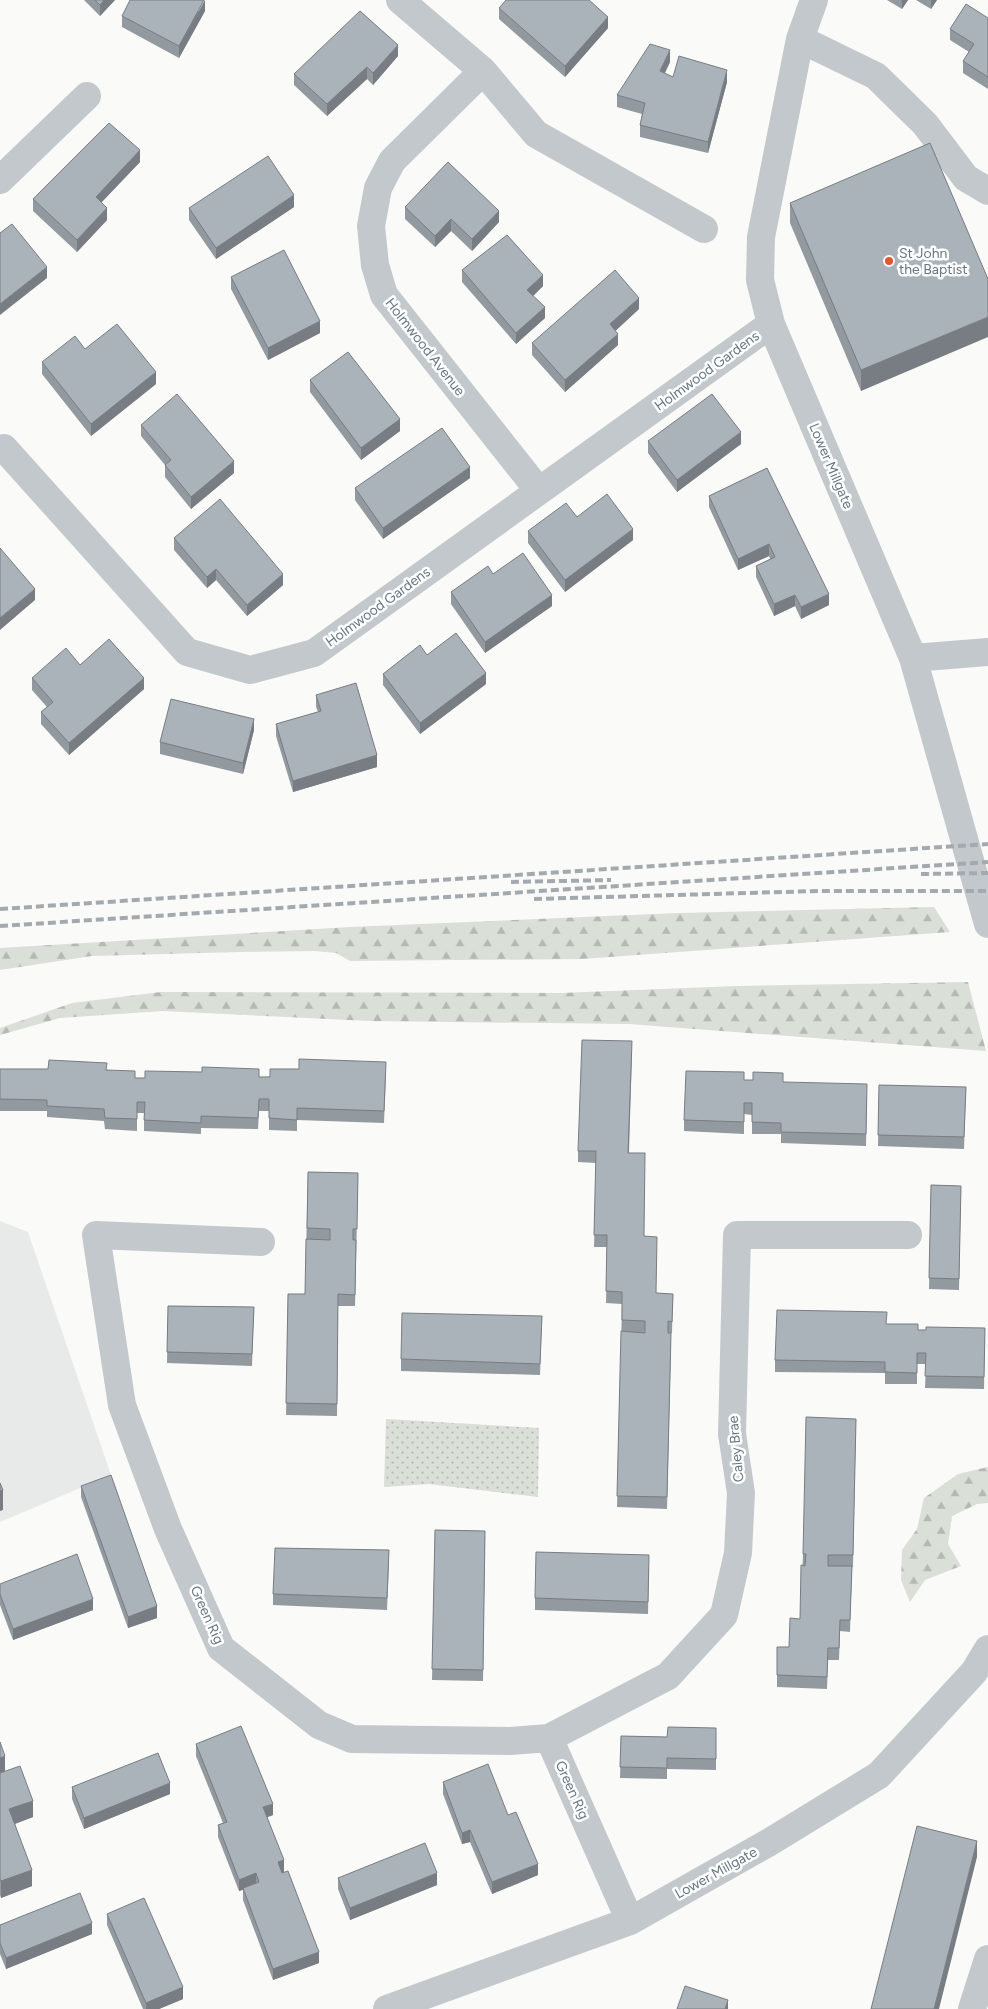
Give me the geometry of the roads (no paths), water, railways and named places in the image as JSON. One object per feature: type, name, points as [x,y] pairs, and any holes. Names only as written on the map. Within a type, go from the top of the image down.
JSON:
[{"type":"street","points":[[400,0],[483,71],[536,134],[704,229]]},
{"type":"street","name":"Lower Millgate","points":[[814,0],[800,39],[761,237],[760,280],[771,324],[913,658],[988,924]]},
{"type":"street","points":[[800,39],[876,76],[925,124],[966,178],[988,191]]},
{"type":"street","name":"Holmwood Avenue","points":[[483,71],[392,161],[378,188],[370,226],[375,265],[384,295],[539,491]]},
{"type":"street","points":[[0,180],[87,96]]},
{"type":"street","name":"Holmwood Gardens","points":[[4,448],[187,652],[250,670],[314,653],[771,324]]},
{"type":"street","points":[[913,658],[988,652]]},
{"type":"street","name":"Green Rig","points":[[261,1242],[96,1235],[122,1405],[168,1529],[221,1648],[319,1725],[352,1739],[510,1741],[549,1738],[630,1921]]},
{"type":"street","name":"Caley Brae","points":[[549,1738],[668,1676],[724,1615],[738,1553],[740,1493],[732,1434],[737,1235],[908,1235]]},
{"type":"street","name":"Lower Millgate","points":[[387,2009],[630,1921],[768,1844],[879,1775],[974,1672],[988,1650]]},
{"type":"street","points":[[972,2009],[988,1958]]},
{"type":"railway","points":[[0,909],[988,844]]},
{"type":"railway","points":[[0,926],[988,862]]},
{"type":"railway","points":[[921,874],[988,873]]},
{"type":"railway","points":[[511,882],[611,880]]},
{"type":"railway","points":[[534,899],[818,891],[988,891]]},
{"type":"place","name":"St John the Baptist","points":[[889,261]]}]
